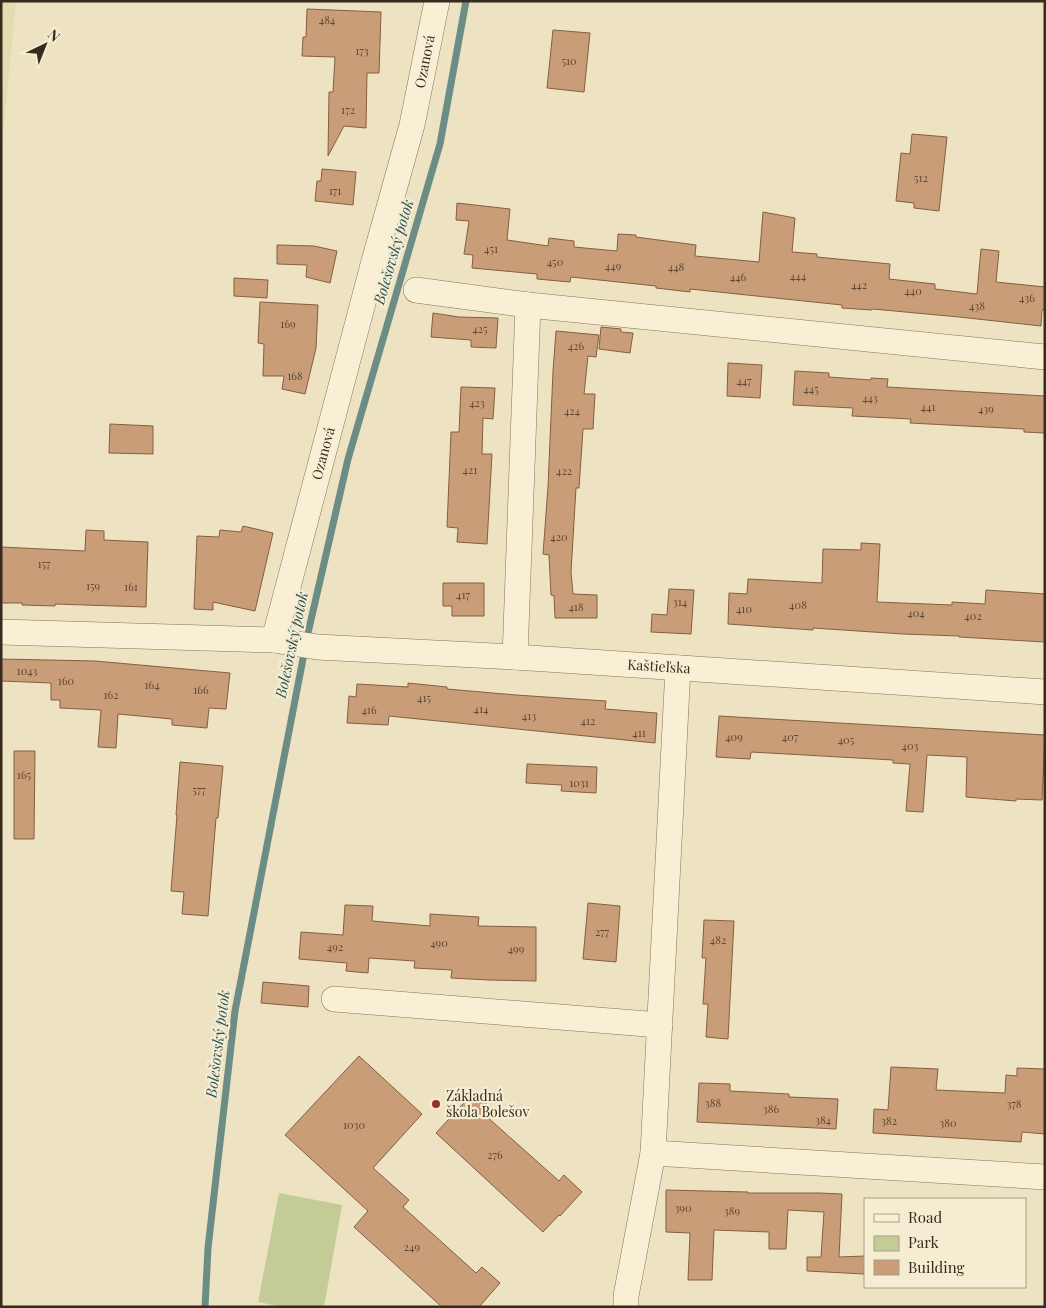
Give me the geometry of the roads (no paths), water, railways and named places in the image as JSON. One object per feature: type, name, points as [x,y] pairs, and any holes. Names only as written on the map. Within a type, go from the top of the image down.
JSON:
[{"type":"street","name":"Ozanová","points":[[296,644],[373,265],[412,125],[437,1]]},
{"type":"street","points":[[416,290],[528,305],[1045,357]]},
{"type":"street","points":[[515,657],[528,305]]},
{"type":"street","points":[[1,632],[296,644]]},
{"type":"street","name":"Kaštieľska","points":[[296,644],[1045,692]]},
{"type":"street","points":[[626,1307],[626,1296],[653,1153],[678,668]]},
{"type":"street","points":[[334,999],[660,1025]]},
{"type":"street","points":[[653,1153],[1045,1177]]},
{"type":"waterway","name":"Bolešovský potok","points":[[205,1307],[208,1248],[235,1011],[308,633],[348,459],[440,144],[466,1]]},
{"type":"place","name":"Základná škola Bolešov","points":[[436,1104]]}]
